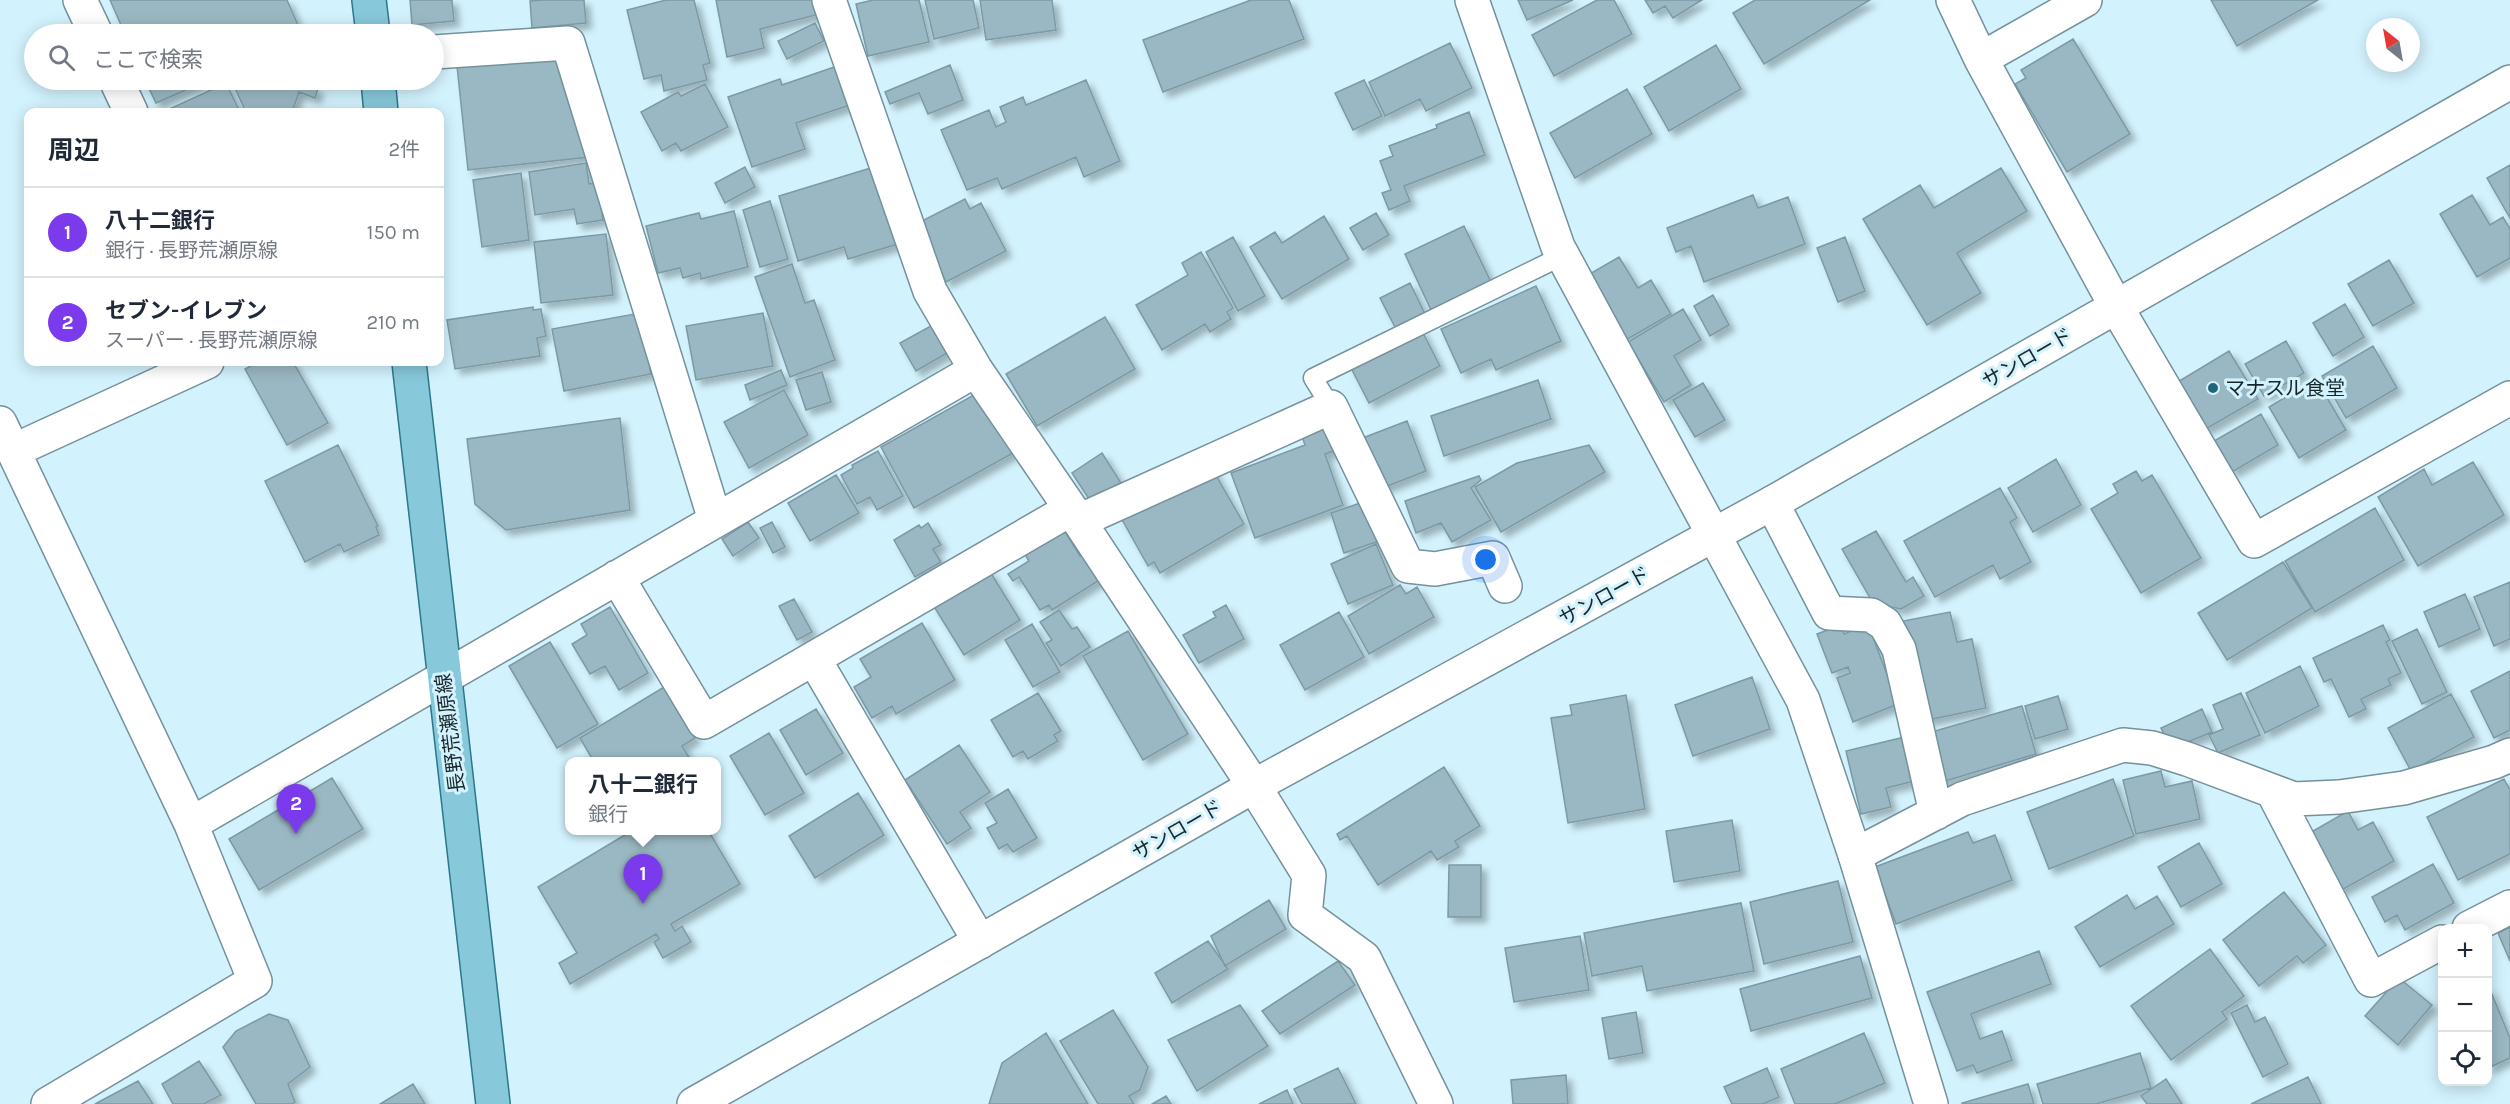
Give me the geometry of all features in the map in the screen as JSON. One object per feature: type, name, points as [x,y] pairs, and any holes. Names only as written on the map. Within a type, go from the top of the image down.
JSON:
[{"type":"main road","points":[[369,0],[372,24]]},
{"type":"main road","points":[[379,90],[381,108]]},
{"type":"main road","name":"長野荒瀬原線","points":[[409,366],[493,1104]]},
{"type":"street","points":[[80,0],[91,24]]},
{"type":"street","points":[[829,0],[930,291],[976,370],[1254,786],[1309,875],[1305,915],[1364,958],[1434,1103]]},
{"type":"street","points":[[1472,0],[1562,256],[1803,700],[1855,855],[1931,1104]]},
{"type":"street","points":[[1953,0],[1981,59],[2117,308],[2254,541],[2506,411]]},
{"type":"street","points":[[1981,59],[2085,0]]},
{"type":"street","points":[[444,51],[568,43],[715,520]]},
{"type":"street","name":"サンロード","points":[[694,1104],[1254,786],[1714,536],[2510,82]]},
{"type":"street","points":[[121,90],[129,108]]},
{"type":"street","points":[[48,1104],[255,981],[191,824],[7,437],[196,366]]},
{"type":"street","points":[[191,824],[443,676],[976,370]]},
{"type":"street","points":[[616,577],[704,722],[814,658],[1075,515],[1331,407],[1408,566],[1435,569],[1493,558],[1505,586]]},
{"type":"street","points":[[1772,503],[1829,614],[1871,615],[1885,624],[1899,649],[1936,813]]},
{"type":"street","points":[[814,658],[980,942]]},
{"type":"street","points":[[1855,855],[1962,799],[2123,745],[2152,748],[2187,759],[2294,799],[2339,797],[2404,788],[2494,762],[2510,754]]},
{"type":"street","points":[[2272,792],[2371,980],[2438,944]]},
{"type":"street","points":[[2477,924],[2510,907]]},
{"type":"lane","points":[[1331,407],[1313,378],[1562,256]]},
{"type":"building","points":[[110,0],[287,0],[298,24],[121,24]]},
{"type":"building","points":[[410,0],[452,0],[454,21],[412,24]]},
{"type":"building","points":[[584,0],[586,23],[532,28],[530,1]]},
{"type":"building","points":[[666,0],[694,0],[710,63],[703,65],[707,80],[664,91],[661,75],[644,79],[627,10]]},
{"type":"building","points":[[716,0],[817,0],[820,14],[760,29],[764,48],[727,57]]},
{"type":"building","points":[[873,0],[919,0],[929,42],[868,56],[856,4]]},
{"type":"building","points":[[925,0],[973,0],[979,28],[934,39]]},
{"type":"building","points":[[980,0],[1052,0],[1056,30],[986,40]]},
{"type":"building","points":[[1251,0],[1289,0],[1304,39],[1163,92],[1143,40]]},
{"type":"building","points":[[1518,0],[1573,0],[1527,20]]},
{"type":"building","points":[[1597,0],[1614,0],[1632,34],[1554,76],[1532,35]]},
{"type":"building","points":[[1645,0],[1702,0],[1673,18],[1665,6],[1653,13]]},
{"type":"building","points":[[1755,0],[1870,0],[1764,64],[1733,13]]},
{"type":"building","points":[[2211,0],[2318,0],[2237,46]]},
{"type":"building","points":[[815,23],[824,41],[787,59],[778,41]]},
{"type":"building","points":[[2073,39],[2130,134],[2067,172],[2015,84],[2026,78],[2021,70]]},
{"type":"building","points":[[1450,43],[1472,88],[1426,111],[1420,99],[1385,116],[1369,82]]},
{"type":"building","points":[[1716,45],[1741,89],[1669,131],[1644,87]]},
{"type":"building","points":[[545,58],[562,64],[590,157],[468,170],[457,66]]},
{"type":"building","points":[[840,65],[853,104],[796,123],[805,149],[752,167],[728,97],[780,79],[782,85]]},
{"type":"building","points":[[950,65],[963,100],[928,114],[919,93],[890,104],[885,92]]},
{"type":"building","points":[[1086,80],[1120,161],[1084,177],[1076,157],[1002,189],[997,178],[967,190],[941,130],[989,110],[996,127],[1006,122],[1000,107],[1023,97],[1026,105]]},
{"type":"building","points":[[1364,80],[1382,116],[1353,130],[1335,93]]},
{"type":"building","points":[[705,84],[728,127],[681,151],[676,143],[662,151],[641,112],[678,92],[681,96]]},
{"type":"building","points":[[1627,89],[1652,134],[1575,178],[1550,133]]},
{"type":"building","points":[[150,90],[186,90],[156,103]]},
{"type":"building","points":[[211,90],[229,90],[238,108],[172,108]]},
{"type":"building","points":[[236,90],[318,90],[315,98],[299,92],[293,108],[244,108]]},
{"type":"building","points":[[1469,112],[1485,155],[1404,186],[1410,201],[1389,210],[1382,193],[1391,190],[1380,161],[1393,156],[1389,146],[1437,128],[1436,125]]},
{"type":"building","points":[[586,163],[589,184],[597,183],[603,220],[577,224],[574,209],[535,215],[529,172]]},
{"type":"building","points":[[2510,165],[2510,218],[2487,178]]},
{"type":"building","points":[[745,167],[755,187],[725,203],[715,183]]},
{"type":"building","points":[[874,167],[898,244],[848,259],[844,247],[798,261],[779,196]]},
{"type":"building","points":[[2001,168],[2027,211],[1957,253],[1981,293],[1927,325],[1863,219],[1920,185],[1934,208]]},
{"type":"building","points":[[521,173],[529,240],[482,247],[473,180]]},
{"type":"building","points":[[1753,195],[1758,208],[1788,197],[1805,244],[1704,282],[1691,246],[1676,252],[1667,228]]},
{"type":"building","points":[[2472,195],[2490,225],[2503,217],[2510,229],[2510,258],[2477,277],[2440,214]]},
{"type":"building","points":[[965,199],[970,209],[981,203],[1006,251],[946,282],[916,224]]},
{"type":"building","points":[[770,201],[788,259],[760,267],[743,210]]},
{"type":"building","points":[[734,211],[748,267],[701,279],[700,273],[683,278],[680,268],[658,273],[646,226],[699,213],[701,219]]},
{"type":"building","points":[[1376,213],[1389,235],[1363,250],[1350,228]]},
{"type":"building","points":[[1324,216],[1349,259],[1282,299],[1250,247],[1275,232],[1282,243]]},
{"type":"building","points":[[1464,226],[1491,282],[1431,310],[1405,254]]},
{"type":"building","points":[[606,234],[613,295],[541,303],[534,242]]},
{"type":"building","points":[[1233,237],[1265,296],[1238,311],[1206,252]]},
{"type":"building","points":[[1845,237],[1865,291],[1838,302],[1817,248]]},
{"type":"building","points":[[1201,252],[1233,308],[1227,312],[1231,319],[1210,332],[1205,324],[1162,350],[1136,305],[1188,275],[1182,263]]},
{"type":"building","points":[[1619,257],[1638,288],[1651,280],[1671,314],[1626,340],[1588,275]]},
{"type":"building","points":[[2389,260],[2414,303],[2373,326],[2348,284]]},
{"type":"building","points":[[792,264],[805,303],[814,300],[835,360],[790,377],[755,277]]},
{"type":"building","points":[[1410,283],[1425,314],[1396,329],[1380,298]]},
{"type":"building","points":[[1536,286],[1561,341],[1496,370],[1491,359],[1461,373],[1441,329]]},
{"type":"building","points":[[1713,295],[1729,325],[1710,336],[1694,306]]},
{"type":"building","points":[[2345,304],[2364,337],[2333,356],[2313,323]]},
{"type":"building","points":[[533,307],[533,310],[541,309],[546,336],[537,338],[540,356],[455,369],[447,320]]},
{"type":"building","points":[[1683,309],[1701,340],[1674,356],[1691,385],[1664,402],[1628,342]]},
{"type":"building","points":[[640,313],[651,374],[564,391],[552,329]]},
{"type":"building","points":[[763,313],[773,366],[696,380],[686,326]]},
{"type":"building","points":[[1105,317],[1135,369],[1037,426],[1006,374]]},
{"type":"building","points":[[938,322],[954,349],[916,371],[900,343]]},
{"type":"building","points":[[1421,329],[1440,366],[1369,403],[1350,366]]},
{"type":"building","points":[[2286,341],[2304,373],[2264,396],[2245,364]]},
{"type":"building","points":[[2373,346],[2397,388],[2346,418],[2322,376]]},
{"type":"building","points":[[2229,351],[2258,399],[2204,430],[2176,383]]},
{"type":"building","points":[[251,366],[295,366],[328,423],[287,445],[245,369]]},
{"type":"building","points":[[781,370],[787,385],[750,400],[745,385]]},
{"type":"building","points":[[822,372],[831,402],[806,410],[796,380]]},
{"type":"building","points":[[2316,379],[2346,430],[2299,458],[2269,407]]},
{"type":"building","points":[[1538,380],[1551,419],[1444,456],[1431,416]]},
{"type":"building","points":[[1703,383],[1725,420],[1695,437],[1673,400]]},
{"type":"building","points":[[784,390],[808,435],[749,468],[724,422]]},
{"type":"building","points":[[981,391],[1015,452],[914,508],[881,447]]},
{"type":"building","points":[[2261,414],[2278,445],[2232,472],[2214,441]]},
{"type":"building","points":[[620,418],[630,510],[506,530],[475,504],[467,439]]},
{"type":"building","points":[[1331,419],[1342,448],[1325,454],[1343,505],[1255,538],[1231,473],[1305,445],[1300,430]]},
{"type":"building","points":[[1407,421],[1426,471],[1380,489],[1360,439]]},
{"type":"building","points":[[338,445],[378,526],[376,527],[379,535],[344,552],[340,544],[305,562],[265,481]]},
{"type":"building","points":[[1589,445],[1605,472],[1501,532],[1475,487],[1517,463]]},
{"type":"building","points":[[878,451],[903,496],[877,510],[870,497],[857,504],[841,475],[853,468],[852,465]]},
{"type":"building","points":[[1102,453],[1121,483],[1091,502],[1072,473]]},
{"type":"building","points":[[2056,459],[2081,505],[2033,532],[2008,488]]},
{"type":"building","points":[[2473,462],[2504,515],[2418,566],[2378,497],[2424,469],[2432,485]]},
{"type":"building","points":[[1210,465],[1244,524],[1160,573],[1154,562],[1148,566],[1120,516]]},
{"type":"building","points":[[2136,471],[2142,481],[2152,475],[2201,558],[2141,593],[2091,509],[2118,493],[2113,484]]},
{"type":"building","points":[[836,475],[859,513],[810,541],[788,503]]},
{"type":"building","points":[[1479,476],[1481,480],[1471,488],[1491,520],[1452,542],[1441,523],[1416,533],[1405,501]]},
{"type":"building","points":[[2000,488],[2017,518],[2010,522],[2031,562],[2000,579],[1993,565],[1935,597],[1904,541]]},
{"type":"building","points":[[1372,499],[1385,539],[1344,553],[1331,513]]},
{"type":"building","points":[[2375,508],[2404,560],[2315,612],[2285,561]]},
{"type":"building","points":[[748,522],[759,538],[733,556],[722,539]]},
{"type":"building","points":[[772,522],[785,547],[773,553],[760,528]]},
{"type":"building","points":[[928,523],[941,545],[933,549],[941,562],[915,577],[894,540],[919,525],[921,528]]},
{"type":"building","points":[[1061,525],[1080,556],[1089,550],[1106,576],[1052,610],[1049,605],[1040,610],[1019,577],[1013,581],[1008,574],[1029,561],[1022,549]]},
{"type":"building","points":[[1876,531],[1906,582],[1913,577],[1924,596],[1901,609],[1873,603],[1842,549]]},
{"type":"building","points":[[1376,544],[1393,585],[1348,604],[1331,564]]},
{"type":"building","points":[[2283,562],[2312,608],[2227,660],[2198,613]]},
{"type":"building","points":[[989,570],[1020,620],[964,655],[933,605]]},
{"type":"building","points":[[2510,582],[2510,639],[2494,646],[2474,597]]},
{"type":"building","points":[[1400,585],[1406,594],[1417,587],[1434,617],[1369,654],[1348,616]]},
{"type":"building","points":[[2465,594],[2480,629],[2439,647],[2424,612]]},
{"type":"building","points":[[794,599],[812,632],[797,640],[779,606]]},
{"type":"building","points":[[1226,605],[1244,639],[1199,663],[1183,635],[1216,617],[1213,612]]},
{"type":"building","points":[[610,607],[648,673],[619,690],[605,666],[590,674],[572,644],[587,635],[581,624]]},
{"type":"building","points":[[1059,610],[1072,629],[1077,627],[1090,647],[1061,666],[1046,643],[1052,640],[1040,622]]},
{"type":"building","points":[[1339,612],[1364,657],[1305,690],[1280,645]]},
{"type":"building","points":[[1950,612],[1957,642],[1972,639],[1986,708],[1923,721],[1903,621]]},
{"type":"building","points":[[922,623],[955,680],[896,714],[892,706],[872,718],[854,687],[871,677],[860,659]]},
{"type":"building","points":[[1032,624],[1060,672],[1033,687],[1005,640]]},
{"type":"building","points":[[1868,624],[1898,704],[1853,722],[1837,678],[1850,673],[1848,667],[1832,673],[1817,634],[1841,625],[1844,634]]},
{"type":"building","points":[[2383,625],[2390,640],[2386,642],[2401,673],[2388,679],[2391,685],[2361,699],[2366,709],[2349,717],[2331,679],[2324,682],[2313,658]]},
{"type":"building","points":[[2417,629],[2447,692],[2422,704],[2392,641]]},
{"type":"building","points":[[1128,631],[1188,734],[1143,760],[1083,656]]},
{"type":"building","points":[[550,642],[598,724],[557,748],[509,666]]},
{"type":"building","points":[[2300,666],[2319,706],[2265,733],[2246,693]]},
{"type":"building","points":[[2510,671],[2510,730],[2494,738],[2471,691]]},
{"type":"building","points":[[1752,677],[1770,729],[1693,756],[1675,705]]},
{"type":"building","points":[[664,687],[695,738],[682,746],[689,757],[591,757],[580,738]]},
{"type":"building","points":[[1038,693],[1061,731],[1054,735],[1058,741],[1028,759],[1023,751],[1013,757],[991,720]]},
{"type":"building","points":[[2241,693],[2260,735],[2218,753],[2209,735],[2223,729],[2213,705]]},
{"type":"building","points":[[2451,694],[2474,737],[2411,771],[2388,728]]},
{"type":"building","points":[[1626,695],[1645,809],[1568,823],[1551,718],[1572,715],[1570,705]]},
{"type":"building","points":[[2058,696],[2068,729],[2035,739],[2025,706]]},
{"type":"building","points":[[2022,706],[2036,754],[1935,784],[1921,735]]},
{"type":"building","points":[[816,709],[843,753],[806,775],[780,730]]},
{"type":"building","points":[[2202,709],[2212,732],[2171,749],[2161,728]]},
{"type":"building","points":[[769,733],[804,793],[765,815],[730,756]]},
{"type":"building","points":[[1909,736],[1919,780],[1886,788],[1891,807],[1861,814],[1846,751]]},
{"type":"building","points":[[959,745],[990,792],[960,812],[971,828],[947,844],[905,780]]},
{"type":"building","points":[[1444,767],[1480,826],[1455,841],[1459,847],[1437,860],[1431,851],[1378,885],[1347,836],[1340,840],[1337,834]]},
{"type":"building","points":[[2161,771],[2165,787],[2192,781],[2200,819],[2136,834],[2123,780]]},
{"type":"building","points":[[332,778],[363,829],[259,890],[229,839]]},
{"type":"building","points":[[2113,779],[2134,836],[2049,869],[2027,812]]},
{"type":"building","points":[[2504,779],[2510,790],[2510,854],[2458,880],[2427,817]]},
{"type":"building","points":[[1008,789],[1037,838],[1013,852],[1007,844],[999,849],[987,828],[997,823],[985,803]]},
{"type":"building","points":[[858,793],[884,835],[815,878],[789,836]]},
{"type":"building","points":[[2348,811],[2358,830],[2373,822],[2394,861],[2338,892],[2306,835]]},
{"type":"building","points":[[1732,820],[1740,871],[1674,882],[1666,831]]},
{"type":"building","points":[[1968,832],[1973,843],[1995,835],[2012,880],[1896,924],[1875,867]]},
{"type":"building","points":[[625,835],[711,835],[740,884],[671,924],[675,931],[682,926],[691,942],[663,958],[654,942],[659,939],[656,934],[570,984],[559,963],[577,953],[538,887]]},
{"type":"building","points":[[2199,843],[2222,884],[2181,907],[2158,867]]},
{"type":"building","points":[[2433,864],[2454,903],[2405,930],[2397,915],[2385,922],[2372,897]]},
{"type":"building","points":[[1449,865],[1481,865],[1481,917],[1448,917]]},
{"type":"building","points":[[1838,881],[1853,942],[1764,964],[1750,902]]},
{"type":"building","points":[[2284,892],[2326,945],[2303,963],[2297,956],[2259,986],[2223,940]]},
{"type":"building","points":[[2127,895],[2135,909],[2157,896],[2174,924],[2100,967],[2075,927]]},
{"type":"building","points":[[1269,900],[1286,929],[1225,966],[1211,936]]},
{"type":"building","points":[[1741,903],[1754,971],[1647,991],[1642,966],[1592,976],[1584,933]]},
{"type":"building","points":[[2510,927],[2510,961],[2498,933]]},
{"type":"building","points":[[1580,936],[1589,990],[1514,1002],[1505,948]]},
{"type":"building","points":[[1208,941],[1228,969],[1172,1003],[1155,973]]},
{"type":"building","points":[[2210,949],[2244,996],[2222,1012],[2227,1019],[2171,1060],[2131,1006]]},
{"type":"building","points":[[2039,951],[2051,984],[1971,1014],[1980,1039],[2002,1031],[2012,1060],[1977,1073],[1973,1065],[1957,1071],[1927,992]]},
{"type":"building","points":[[1860,956],[1872,998],[1751,1031],[1740,989]]},
{"type":"building","points":[[1338,961],[1355,985],[1280,1034],[1262,1011]]},
{"type":"building","points":[[2399,978],[2432,1005],[2398,1045],[2365,1016]]},
{"type":"building","points":[[2492,994],[2510,1038],[2510,1058],[2492,1066]]},
{"type":"building","points":[[1240,1005],[1268,1046],[1197,1091],[1168,1040]]},
{"type":"building","points":[[2247,1005],[2255,1022],[2265,1017],[2288,1064],[2263,1077],[2231,1013]]},
{"type":"building","points":[[1113,1010],[1148,1067],[1140,1090],[1129,1096],[1134,1104],[1098,1104],[1060,1041]]},
{"type":"building","points":[[1636,1012],[1643,1053],[1609,1059],[1602,1018]]},
{"type":"building","points":[[269,1014],[288,1020],[310,1067],[288,1084],[295,1102],[292,1104],[256,1104],[223,1047],[236,1031]]},
{"type":"building","points":[[1046,1033],[1088,1104],[989,1104],[1002,1063]]},
{"type":"building","points":[[1864,1033],[1885,1083],[1835,1104],[1795,1104],[1781,1069]]},
{"type":"building","points":[[2140,1053],[2151,1088],[2096,1104],[2043,1104],[2037,1084]]},
{"type":"building","points":[[199,1061],[221,1095],[204,1104],[173,1104],[162,1084]]},
{"type":"building","points":[[1338,1068],[1356,1104],[1302,1104],[1294,1089]]},
{"type":"building","points":[[1767,1068],[1779,1097],[1763,1104],[1732,1104],[1724,1087]]},
{"type":"building","points":[[1566,1075],[1568,1104],[1513,1104],[1511,1080]]},
{"type":"building","points":[[2308,1077],[2321,1104],[2251,1104]]},
{"type":"building","points":[[2166,1079],[2182,1104],[2147,1104],[2141,1096]]},
{"type":"building","points":[[138,1081],[153,1104],[95,1104]]},
{"type":"building","points":[[413,1084],[425,1104],[380,1104]]},
{"type":"building","points":[[2028,1084],[2034,1104],[1962,1103]]},
{"type":"building","points":[[1287,1090],[1293,1104],[1259,1104]]},
{"type":"building","points":[[1166,1096],[1171,1104],[1152,1104]]},
{"type":"place","name":"マナスル食堂","points":[[2213,388]]},
{"type":"place","name":"セブン-イレブン","points":[[296,834]]},
{"type":"place","name":"八十二銀行","points":[[643,904]]}]
